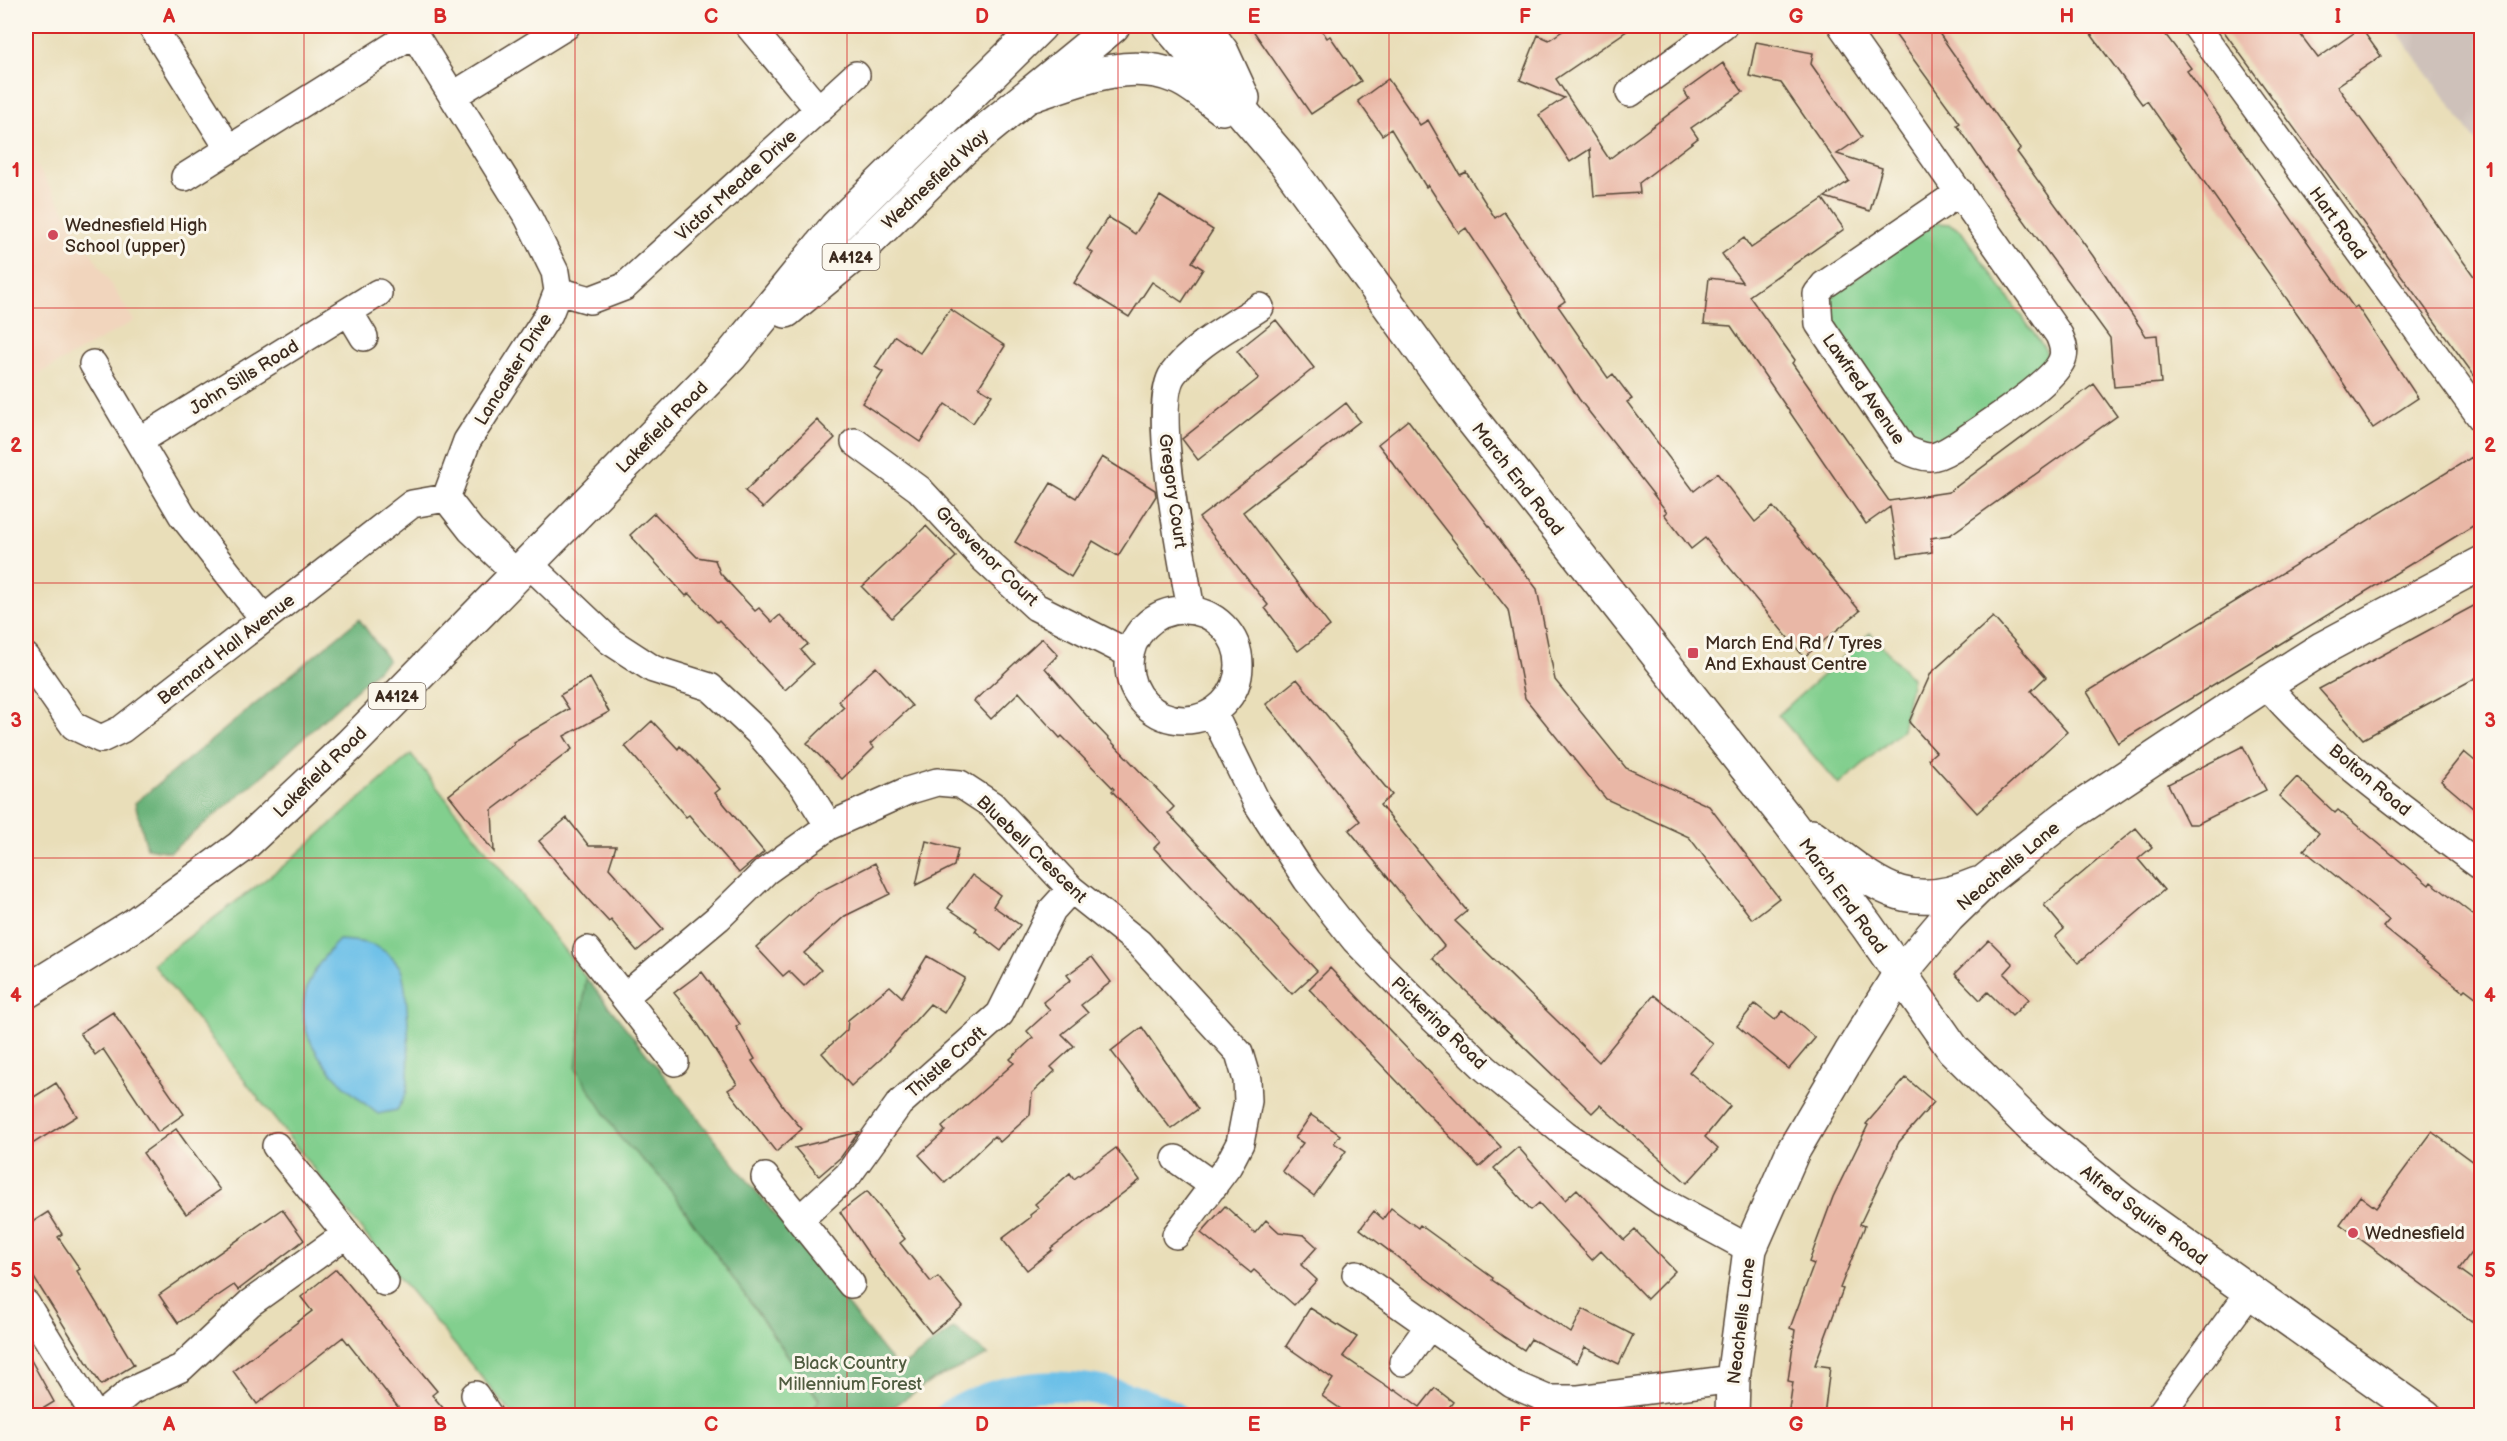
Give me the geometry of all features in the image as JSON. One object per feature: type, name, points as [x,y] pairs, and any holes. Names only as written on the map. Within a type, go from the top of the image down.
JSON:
[{"type":"street","points":[[152,26],[229,149]]},
{"type":"street","points":[[454,95],[566,26]]},
{"type":"street","points":[[749,26],[819,110]]},
{"type":"street","name":"A4124","points":[[731,357],[836,227],[1040,26]]},
{"type":"street","name":"Wednesfield Way","points":[[731,357],[858,251],[963,149],[1032,95],[1113,26]]},
{"type":"street","name":"March End Road","points":[[1168,26],[1285,162],[1470,417],[1786,818],[1867,926],[1899,975]]},
{"type":"street","points":[[1203,26],[1222,52],[1258,133]]},
{"type":"street","points":[[1630,93],[1723,26]]},
{"type":"street","name":"Lawfred Avenue","points":[[1842,26],[1960,192],[2059,335],[2063,346],[2063,358],[2049,380],[1938,457],[1924,458],[1904,449],[1819,324],[1817,294],[1824,285],[1960,192]]},
{"type":"street","name":"Hart Road","points":[[2196,26],[2481,419]]},
{"type":"street","points":[[185,177],[411,29]]},
{"type":"street","name":"Lancaster Drive","points":[[411,29],[528,217],[555,272],[558,291],[549,314],[467,441],[446,498]]},
{"type":"street","name":"March End Road","points":[[1032,95],[1083,77],[1144,68],[1177,77],[1258,133]]},
{"type":"street","name":"Victor Meade Drive","points":[[558,291],[590,300],[624,287],[856,75]]},
{"type":"street","name":"John Sills Road","points":[[139,441],[378,293]]},
{"type":"street","name":"Gregory Court","points":[[1191,610],[1164,428],[1171,377],[1192,352],[1260,307]]},
{"type":"street","points":[[349,312],[364,337]]},
{"type":"street","name":"Lakefield Road","points":[[26,992],[134,925],[242,847],[350,745],[731,357]]},
{"type":"street","points":[[93,364],[182,515],[264,619]]},
{"type":"street","name":"Grosvenor Court","points":[[855,442],[919,489],[984,559],[1036,607],[1130,654]]},
{"type":"street","points":[[446,498],[471,530],[610,641],[653,669],[710,687],[758,732],[804,786],[829,826]]},
{"type":"street","name":"Bernard Hall Avenue","points":[[26,657],[74,726],[101,739],[122,729],[411,504],[446,498]]},
{"type":"street","name":"Neachells Lane","points":[[1732,1416],[1733,1379],[1750,1249],[1793,1151],[1899,975],[1948,917],[1985,881],[2066,817],[2266,684],[2343,637],[2481,563]]},
{"type":"street","points":[[1175,610],[1191,610],[1209,616],[1224,627],[1235,643],[1239,661],[1238,680],[1229,697],[1213,713],[1185,720],[1154,711],[1142,700],[1133,686],[1129,670],[1130,654],[1136,638],[1146,625],[1159,616],[1175,610]]},
{"type":"street","name":"Bolton Road","points":[[2266,684],[2286,709],[2384,794],[2481,867]]},
{"type":"street","name":"Pickering Road","points":[[1213,713],[1257,803],[1306,880],[1355,939],[1422,1008],[1486,1069],[1565,1134],[1661,1201],[1750,1249]]},
{"type":"street","name":"Bluebell Crescent","points":[[624,997],[718,918],[766,871],[829,826],[907,790],[937,782],[960,784],[992,805],[1071,889],[1139,943],[1239,1053],[1247,1080],[1248,1101],[1244,1128],[1228,1166],[1176,1235]]},
{"type":"street","name":"March End Road","points":[[1786,818],[1889,892],[1927,898],[1960,891],[1985,881]]},
{"type":"street","name":"Thistle Croft","points":[[800,1219],[848,1175],[899,1104],[1000,1014],[1052,910],[1071,889]]},
{"type":"street","points":[[587,950],[675,1062]]},
{"type":"street","name":"Alfred Squire Road","points":[[1899,975],[1953,1049],[2035,1130],[2133,1209],[2425,1416]]},
{"type":"street","points":[[276,1146],[345,1235],[385,1282]]},
{"type":"street","points":[[1176,1159],[1214,1186]]},
{"type":"street","points":[[765,1177],[851,1284]]},
{"type":"street","points":[[101,1416],[131,1391],[182,1368],[250,1303],[345,1235]]},
{"type":"street","points":[[1356,1274],[1512,1384],[1547,1399],[1579,1399],[1733,1379]]},
{"type":"street","points":[[2159,1416],[2250,1292]]},
{"type":"street","points":[[26,1304],[95,1416]]},
{"type":"street","points":[[1402,1362],[1429,1326]]},
{"type":"shaded area","points":[[2393,26],[2481,26],[2481,148]]},
{"type":"shaded area","name":"Wednesfield High School (upper)","points":[[26,149],[134,321],[26,381]]},
{"type":"green space","points":[[1936,223],[1950,224],[1961,231],[2045,349],[2049,360],[2037,375],[1932,446],[1911,437],[1826,315],[1833,294]]},
{"type":"green space","points":[[359,619],[388,660],[260,778],[170,852],[147,848],[135,803]]},
{"type":"green space","points":[[1870,633],[1912,678],[1902,730],[1839,785],[1778,715]]},
{"type":"green space","points":[[411,754],[586,978],[577,1069],[621,1139],[664,1181],[819,1400],[811,1415],[513,1415],[401,1280],[153,964],[286,864]]},
{"type":"green space","name":"Black Country Millennium Forest","points":[[586,978],[898,1369],[954,1328],[988,1355],[933,1380],[881,1415],[811,1415],[819,1399],[664,1181],[621,1139],[576,1068]]},
{"type":"water","points":[[339,940],[357,941],[380,948],[399,966],[402,974],[407,1008],[408,1084],[406,1094],[397,1110],[378,1114],[355,1095],[334,1075],[318,1055],[308,1034],[303,1012],[306,990],[318,965]]},
{"type":"building","points":[[1250,26],[1319,26],[1327,38],[1330,36],[1361,81],[1311,114]]},
{"type":"building","points":[[1570,26],[1634,26],[1556,79],[1609,159],[1689,99],[1684,91],[1723,63],[1743,92],[1691,128],[1698,138],[1639,183],[1640,193],[1594,196],[1590,149],[1570,162],[1539,115],[1564,98],[1520,80],[1538,35],[1549,40]]},
{"type":"building","points":[[1889,26],[1934,26],[2020,149],[2017,152],[2093,256],[2146,336],[2157,335],[2161,383],[2114,387],[2110,338],[1994,179],[1957,125],[1960,123]]},
{"type":"building","points":[[2085,26],[2159,26],[2191,68],[2187,71],[2354,308],[2357,306],[2418,398],[2373,428],[2301,319],[2147,101],[2142,104]]},
{"type":"building","points":[[2220,26],[2294,26],[2318,58],[2361,28],[2381,56],[2337,86],[2481,286],[2481,385]]},
{"type":"building","points":[[1756,42],[1813,53],[1811,64],[1862,137],[1837,154],[1882,168],[1870,211],[1825,197],[1849,181],[1781,83],[1749,76]]},
{"type":"building","points":[[1388,79],[1420,125],[1428,120],[1460,175],[1466,172],[1495,218],[1504,212],[1565,301],[1558,306],[1608,378],[1613,374],[1632,399],[1627,402],[1694,491],[1717,473],[1755,522],[1773,507],[1860,611],[1804,657],[1705,538],[1691,549],[1664,514],[1667,512],[1579,399],[1466,228],[1459,233],[1428,185],[1426,187],[1391,129],[1382,135],[1358,101]]},
{"type":"building","points":[[1160,196],[1213,230],[1192,262],[1203,269],[1182,302],[1152,282],[1129,317],[1074,283],[1093,253],[1087,249],[1108,217],[1135,234]]},
{"type":"building","points":[[1823,199],[1844,229],[1749,296],[1795,360],[1792,363],[1889,501],[1949,492],[2094,384],[2117,416],[1950,535],[1931,538],[1932,552],[1898,557],[1890,507],[1866,524],[1731,326],[1704,324],[1709,278],[1742,282],[1722,254],[1744,238],[1751,248]]},
{"type":"building","points":[[950,309],[1005,346],[979,387],[992,395],[973,423],[945,404],[920,442],[862,403],[883,372],[875,367],[895,336],[920,353]]},
{"type":"building","points":[[1276,320],[1314,368],[1198,460],[1182,439],[1259,378],[1237,351]]},
{"type":"building","points":[[1346,403],[1360,421],[1243,512],[1330,626],[1298,651],[1265,608],[1268,605],[1199,518]]},
{"type":"building","points":[[817,420],[835,438],[763,508],[745,491]]},
{"type":"building","points":[[1408,420],[1537,589],[1555,680],[1626,768],[1709,806],[1779,898],[1752,919],[1689,837],[1606,799],[1525,698],[1508,610],[1378,444]]},
{"type":"building","points":[[1102,457],[1155,490],[1156,496],[1118,556],[1093,541],[1071,577],[1015,542],[1051,483],[1076,498]]},
{"type":"building","points":[[2472,457],[2481,472],[2481,521],[2118,743],[2087,692]]},
{"type":"building","points":[[654,513],[697,557],[715,560],[720,573],[755,611],[759,608],[772,622],[780,615],[808,644],[801,650],[813,664],[785,690],[719,620],[717,622],[689,593],[686,596],[630,535]]},
{"type":"building","points":[[926,526],[956,557],[892,618],[862,587]]},
{"type":"building","points":[[2481,602],[2481,675],[2363,739],[2319,689]]},
{"type":"building","points":[[1993,617],[2046,677],[2031,691],[2067,732],[1977,813],[1928,759],[1936,752],[1909,722],[1931,673]]},
{"type":"building","points":[[1042,638],[1058,655],[1045,668],[1086,715],[1174,807],[1168,813],[1317,971],[1292,994],[1154,848],[1160,842],[1112,791],[1114,789],[1062,736],[1060,738],[1019,692],[991,719],[974,701]]},
{"type":"building","points":[[876,667],[912,706],[870,744],[874,748],[842,779],[807,743],[844,707],[838,701]]},
{"type":"building","points":[[590,678],[609,712],[564,736],[572,749],[492,810],[494,852],[449,795],[514,744],[513,742],[569,709],[560,695]]},
{"type":"building","points":[[1297,679],[1392,795],[1380,805],[1467,911],[1455,921],[1599,1062],[1654,995],[1713,1044],[1689,1072],[1730,1106],[1705,1137],[1718,1149],[1687,1183],[1600,1105],[1592,1113],[1432,958],[1444,946],[1349,830],[1360,821],[1266,704]]},
{"type":"building","points":[[652,721],[678,749],[680,746],[704,770],[720,789],[715,793],[764,852],[739,873],[689,815],[686,817],[625,746]]},
{"type":"building","points":[[2243,746],[2266,790],[2197,824],[2188,824],[2168,784]]},
{"type":"building","points":[[2464,752],[2481,766],[2481,815],[2441,781]]},
{"type":"building","points":[[2297,777],[2335,813],[2338,810],[2429,885],[2431,882],[2481,921],[2481,1001],[2465,989],[2463,991],[2383,927],[2389,920],[2304,850],[2319,833],[2279,796]]},
{"type":"building","points":[[567,818],[589,846],[616,846],[609,868],[663,929],[637,951],[611,920],[609,922],[586,897],[539,841]]},
{"type":"building","points":[[2136,828],[2152,847],[2138,859],[2164,890],[2078,963],[2055,937],[2064,929],[2044,905]]},
{"type":"building","points":[[926,841],[958,849],[954,866],[916,885]]},
{"type":"building","points":[[875,863],[890,894],[845,916],[804,953],[821,970],[804,986],[789,971],[783,976],[756,947],[815,894]]},
{"type":"building","points":[[972,875],[1000,895],[993,906],[1020,925],[1001,951],[975,931],[977,928],[948,908]]},
{"type":"building","points":[[1989,940],[2013,964],[2004,974],[2029,999],[2012,1016],[1988,992],[1980,1000],[1955,974]]},
{"type":"building","points":[[927,956],[965,978],[944,1013],[930,1004],[881,1059],[851,1086],[822,1053],[847,1030],[848,1020],[890,986],[902,997]]},
{"type":"building","points":[[1092,957],[1111,982],[1081,1005],[1088,1013],[1062,1034],[1074,1046],[1051,1067],[1055,1071],[1032,1093],[1030,1115],[1000,1142],[994,1136],[945,1183],[919,1155],[945,1131],[942,1127],[1014,1063],[1010,1059],[1033,1038],[1027,1031],[1050,1010],[1043,1002],[1071,980],[1067,975]]},
{"type":"building","points":[[1330,968],[1501,1147],[1479,1167],[1309,989]]},
{"type":"building","points":[[702,972],[740,1024],[736,1027],[755,1059],[752,1061],[785,1109],[802,1129],[776,1152],[728,1090],[737,1084],[693,1016],[674,993]]},
{"type":"building","points":[[1755,1004],[1775,1020],[1783,1011],[1815,1038],[1789,1069],[1737,1026]]},
{"type":"building","points":[[113,1012],[184,1114],[158,1132],[103,1049],[95,1055],[80,1033]]},
{"type":"building","points":[[1142,1027],[1198,1109],[1171,1129],[1111,1051]]},
{"type":"building","points":[[1906,1078],[1934,1102],[1899,1142],[1860,1224],[1865,1226],[1840,1288],[1843,1289],[1815,1365],[1830,1367],[1824,1416],[1788,1416],[1793,1382],[1788,1381],[1795,1330],[1790,1328],[1814,1264],[1809,1262],[1833,1197],[1868,1125],[1866,1124]]},
{"type":"building","points":[[56,1083],[77,1116],[26,1148],[26,1102]]},
{"type":"building","points":[[1311,1115],[1340,1135],[1334,1143],[1346,1151],[1314,1196],[1282,1171],[1303,1143],[1295,1138]]},
{"type":"building","points":[[176,1129],[220,1190],[186,1214],[143,1153]]},
{"type":"building","points":[[859,1132],[841,1157],[819,1176],[795,1148]]},
{"type":"building","points":[[2432,1132],[2481,1168],[2481,1239],[2459,1269],[2481,1285],[2481,1328],[2340,1224],[2360,1196],[2376,1208]]},
{"type":"building","points":[[1518,1147],[1565,1200],[1577,1189],[1624,1240],[1635,1230],[1675,1271],[1647,1299],[1601,1251],[1592,1260],[1539,1203],[1531,1210],[1494,1168]]},
{"type":"building","points":[[1116,1148],[1140,1180],[1051,1248],[1052,1250],[1027,1270],[1002,1239],[1031,1217],[1030,1215],[1039,1208],[1035,1204],[1070,1173],[1074,1179]]},
{"type":"building","points":[[867,1191],[905,1239],[900,1243],[931,1282],[938,1277],[963,1307],[931,1333],[870,1256],[840,1212]]},
{"type":"building","points":[[1225,1206],[1255,1233],[1266,1220],[1279,1232],[1304,1235],[1317,1247],[1301,1265],[1317,1280],[1294,1305],[1254,1270],[1251,1273],[1201,1233]]},
{"type":"building","points":[[1391,1208],[1418,1228],[1420,1225],[1493,1278],[1492,1280],[1571,1333],[1583,1309],[1633,1335],[1619,1364],[1585,1347],[1577,1363],[1531,1339],[1524,1350],[1504,1337],[1360,1229],[1374,1211],[1383,1219]]},
{"type":"building","points":[[282,1209],[304,1240],[238,1290],[234,1285],[178,1323],[159,1295]]},
{"type":"building","points":[[48,1212],[62,1234],[58,1237],[80,1269],[77,1271],[134,1365],[101,1385],[26,1265],[26,1226]]},
{"type":"building","points":[[336,1269],[437,1391],[432,1395],[450,1416],[405,1416],[343,1337],[257,1404],[233,1371],[312,1311],[301,1297]]},
{"type":"building","points":[[1310,1308],[1357,1337],[1343,1356],[1394,1391],[1395,1389],[1420,1407],[1435,1388],[1453,1402],[1443,1416],[1351,1416],[1322,1396],[1333,1379],[1286,1346]]},
{"type":"building","points":[[26,1351],[54,1402],[31,1416],[26,1416]]},
{"type":"waterway","points":[[949,1416],[976,1402],[1003,1393],[1060,1386],[1117,1395],[1172,1416]]},
{"type":"place","name":"Wednesfield High School (upper)","points":[[53,235]]},
{"type":"place","name":"March End Rd / Tyres And Exhaust Centre","points":[[1693,653]]},
{"type":"place","name":"Wednesfield","points":[[2353,1233]]}]
